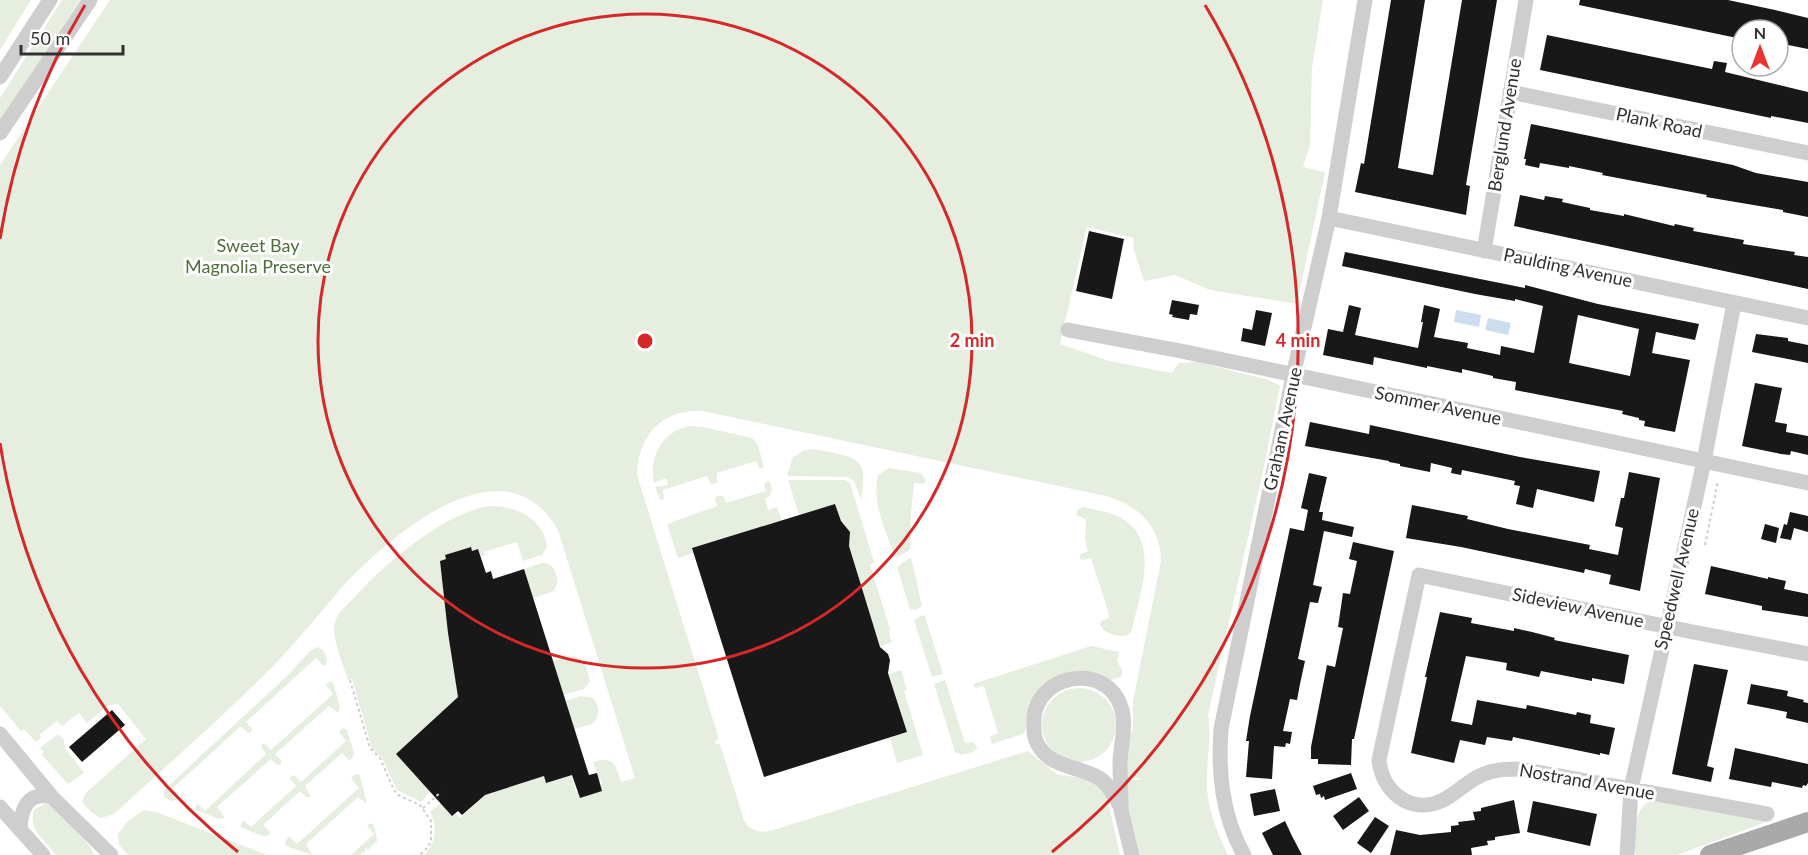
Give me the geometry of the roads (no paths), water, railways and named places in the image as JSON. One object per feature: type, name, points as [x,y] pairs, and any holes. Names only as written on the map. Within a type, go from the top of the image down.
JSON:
[{"type":"main road","points":[[1710,855],[1808,822]]},
{"type":"street","points":[[0,77],[50,0]]},
{"type":"street","points":[[0,133],[90,0]]},
{"type":"street","name":"Graham Avenue","points":[[1245,855],[1231,826],[1224,801],[1219,753],[1221,729],[1293,376],[1329,218],[1365,0]]},
{"type":"street","name":"Berglund Avenue","points":[[1484,251],[1526,0]]},
{"type":"street","name":"Plank Road","points":[[1510,92],[1808,153]]},
{"type":"street","name":"Paulding Avenue","points":[[1329,218],[1808,318]]},
{"type":"street","name":"Speedwell Avenue","points":[[1627,855],[1631,789],[1704,461],[1734,303]]},
{"type":"street","name":"Sommer Avenue","points":[[1068,330],[1181,351],[1808,483]]},
{"type":"street","name":"Sideview Avenue","points":[[1419,575],[1666,627],[1808,654]]},
{"type":"street","name":"Nostrand Avenue","points":[[1419,575],[1380,756],[1380,770],[1390,790],[1397,797],[1410,804],[1430,805],[1441,801],[1470,780],[1486,773],[1502,769],[1520,769],[1767,814]]},
{"type":"street","points":[[1122,807],[1100,778],[1056,763],[1039,747],[1035,738],[1034,712],[1048,688],[1058,682],[1074,678],[1095,681],[1106,687],[1118,700],[1123,719],[1120,766],[1122,807],[1132,855]]},
{"type":"street","points":[[1,733],[52,798],[103,852]]},
{"type":"street","points":[[20,830],[22,812],[28,802],[40,796],[52,798]]},
{"type":"street","points":[[0,807],[43,855]]},
{"type":"water","points":[[1456,310],[1481,315],[1479,327],[1454,322]]},
{"type":"water","points":[[1488,318],[1511,323],[1508,335],[1485,330]]},
{"type":"park label","name":"Sweet Bay Magnolia Preserve","points":[[258,256]]}]
